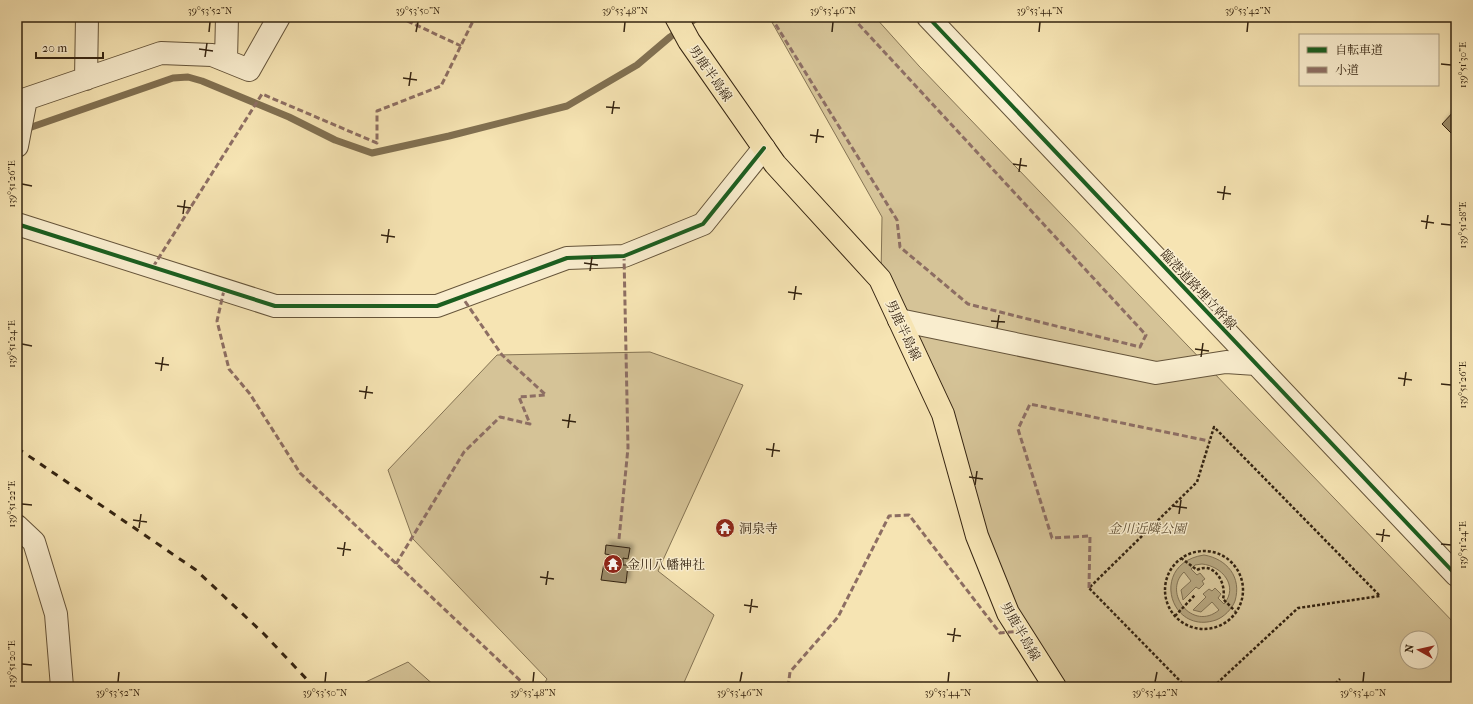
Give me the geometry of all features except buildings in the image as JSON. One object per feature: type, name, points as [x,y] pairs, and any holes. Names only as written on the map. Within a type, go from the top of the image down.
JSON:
[{"type":"main road","name":"男鹿半島線","points":[[676,17],[689,41],[775,164],[880,279],[943,414],[977,536],[1008,613],[1055,687]]},
{"type":"street","points":[[86,79],[87,17]]},
{"type":"street","points":[[226,60],[227,17]]},
{"type":"street","points":[[17,145],[22,101],[161,52],[212,55],[250,70],[279,17]]},
{"type":"street","name":"臨港道路埋立幹線","points":[[928,17],[1456,575]]},
{"type":"street","points":[[17,224],[274,306],[437,306],[567,258],[624,256],[703,224],[764,148]]},
{"type":"street","points":[[899,320],[1156,372],[1226,362],[1256,364]]},
{"type":"street","points":[[17,526],[34,542],[56,614],[62,687]]},
{"type":"path","points":[[1186,687],[1089,588],[1197,482],[1214,427],[1380,596],[1298,608],[1213,687]]},
{"type":"path","points":[[1206,551],[1219,554],[1230,561],[1237,570],[1242,582],[1242,595],[1236,611],[1231,617],[1221,624],[1209,628],[1196,628],[1185,624],[1175,616],[1168,605],[1165,592],[1166,579],[1172,567],[1181,558],[1193,552],[1206,551]]},
{"type":"path","points":[[1181,558],[1197,570],[1201,568],[1208,569],[1220,577],[1224,584],[1223,598],[1236,611]]},
{"type":"path","points":[[1175,616],[1196,595]]},
{"type":"path","points":[[1332,687],[1340,679]]},
{"type":"green space","name":"金川近隣公園","points":[[769,17],[875,17],[919,66],[1456,625],[1456,687],[1057,687],[1011,613],[881,276],[882,217]]},
{"type":"green space","points":[[650,352],[743,385],[658,571],[714,615],[682,687],[542,687],[547,679],[413,539],[388,470],[497,355]]},
{"type":"green space","points":[[408,662],[436,687],[355,687]]},
{"type":"shaded area","points":[[1204,555],[1220,560],[1231,570],[1236,584],[1237,592],[1235,601],[1230,610],[1219,619],[1200,622],[1187,618],[1177,609],[1172,596],[1171,583],[1176,571],[1187,561]],"holes":[[[1202,564],[1222,573],[1229,584],[1230,590],[1224,604],[1218,598],[1221,594],[1215,588],[1212,591],[1209,589],[1203,594],[1206,597],[1193,610],[1201,612],[1212,602],[1219,610],[1209,616],[1199,616],[1191,613],[1184,607],[1179,599],[1177,590],[1178,581],[1184,572],[1191,581],[1181,590],[1183,600],[1196,587],[1199,589],[1204,584],[1202,581],[1205,579],[1200,573],[1197,575],[1191,569],[1195,565]]]},
{"type":"waterway","points":[[23,130],[173,78],[188,77],[202,81],[289,117],[335,140],[372,153],[449,136],[567,106],[637,65],[670,37],[698,17]]},
{"type":"railway","points":[[17,448],[196,570],[264,634],[314,687]]},
{"type":"marked path","points":[[399,17],[461,46]]},
{"type":"marked path","points":[[153,267],[262,94],[377,143],[377,111],[441,86],[475,17]]},
{"type":"marked path","points":[[771,17],[897,220],[900,247],[968,304],[1140,347],[1146,335],[852,17]]},
{"type":"marked path","points":[[619,539],[628,448],[624,256]]},
{"type":"marked path","points":[[224,290],[217,321],[229,369],[250,394],[300,473],[527,687]]},
{"type":"marked path","points":[[396,564],[464,452],[500,417],[530,424],[519,397],[546,395],[502,355],[462,297]]},
{"type":"marked path","points":[[1089,588],[1090,536],[1052,538],[1018,429],[1030,404],[1209,441]]},
{"type":"marked path","points":[[788,687],[790,672],[838,617],[889,516],[909,515],[1000,633],[1020,631]]},
{"type":"cycle path","points":[[928,17],[1456,575]]},
{"type":"cycle path","points":[[17,224],[275,306],[437,306],[567,258],[624,256],[703,224],[764,148]]},
{"type":"place","name":"洞泉寺","points":[[725,528]]},
{"type":"place","name":"金川八幡神社","points":[[613,564]]}]
